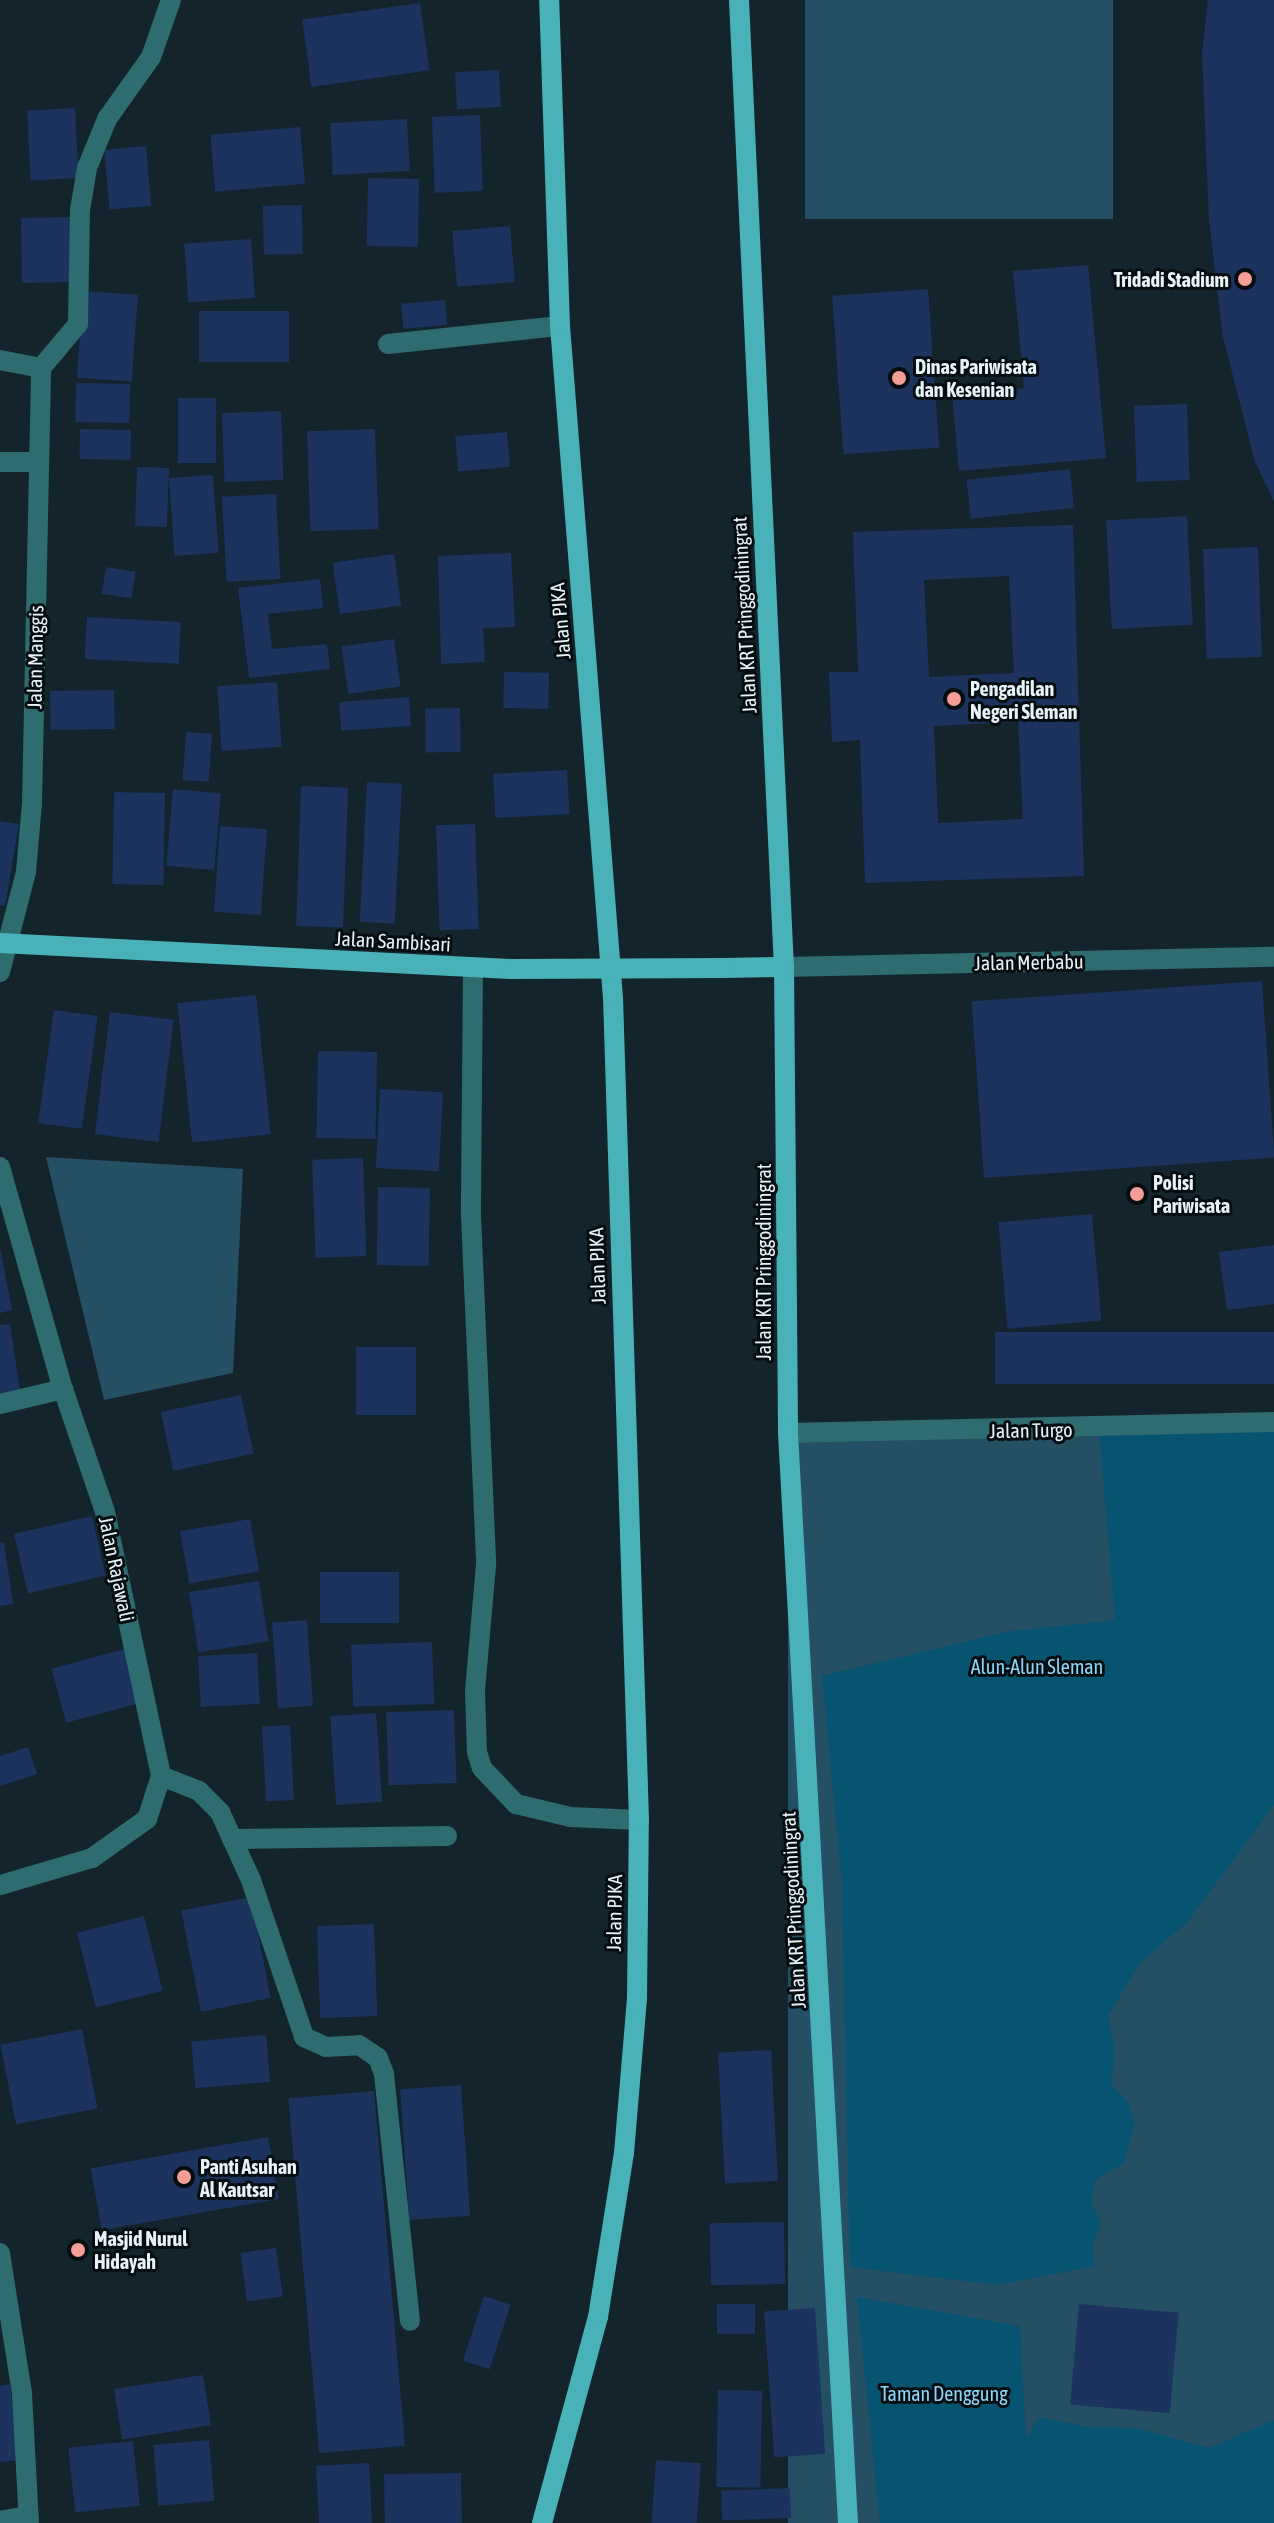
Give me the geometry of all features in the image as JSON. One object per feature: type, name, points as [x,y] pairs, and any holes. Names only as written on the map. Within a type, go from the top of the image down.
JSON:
[{"type":"main road","name":"Jalan PJKA","points":[[542,2523],[598,2317],[624,2153],[637,1999],[639,1820],[613,998],[560,326],[549,0]]},
{"type":"main road","name":"Jalan KRT Pringgodiningrat","points":[[739,0],[784,967],[788,1433],[848,2523]]},
{"type":"main road","name":"Jalan Sambisari","points":[[5,944],[473,969],[784,967]]},
{"type":"street","points":[[0,360],[41,368],[78,324],[80,210],[87,168],[107,119],[151,57],[171,0]]},
{"type":"street","points":[[388,344],[560,326]]},
{"type":"street","name":"Jalan Manggis","points":[[5,944],[26,872],[32,804],[41,368]]},
{"type":"street","points":[[0,462],[39,462]]},
{"type":"street","points":[[0,972],[5,944]]},
{"type":"street","name":"Jalan Merbabu","points":[[784,967],[1274,957]]},
{"type":"street","points":[[473,969],[471,1216],[486,1565],[475,1692],[477,1752],[482,1768],[516,1804],[570,1817],[639,1820]]},
{"type":"street","name":"Jalan Rajawali","points":[[0,1167],[8,1237],[105,1512],[161,1776]]},
{"type":"street","points":[[0,1404],[63,1389]]},
{"type":"street","name":"Jalan Turgo","points":[[788,1433],[1274,1422]]},
{"type":"street","points":[[0,1885],[92,1858],[147,1819],[161,1776],[199,1791],[220,1812],[251,1880],[304,2037],[326,2047],[370,2049],[384,2074],[410,2321]]},
{"type":"street","points":[[232,1839],[447,1836]]},
{"type":"street","points":[[0,2253],[22,2394],[29,2520],[0,2521]]},
{"type":"green space","points":[[805,0],[1113,0],[1113,219],[805,219]]},
{"type":"green space","points":[[46,1157],[243,1169],[233,1373],[104,1400]]},
{"type":"green space","points":[[1274,1422],[1274,1805],[1188,1921],[1140,1963],[1108,2016],[1114,2046],[1112,2085],[1127,2101],[1135,2123],[1124,2163],[1095,2180],[1091,2202],[1101,2223],[1092,2246],[1095,2266],[997,2285],[850,2267],[842,1882],[822,1676],[1005,1632],[1115,1620],[1099,1429]]},
{"type":"green space","name":"Alun-Alun Sleman","points":[[788,1423],[1274,1423],[1274,2523],[788,2523]]},
{"type":"green space","name":"Taman Denggung","points":[[857,2297],[1020,2326],[1026,2438],[1040,2417],[1088,2427],[1136,2428],[1209,2448],[1274,2420],[1274,2523],[880,2523]]},
{"type":"building","name":"Tridadi Stadium","points":[[1208,0],[1274,0],[1274,501],[1255,462],[1223,337],[1209,221],[1202,53]]},
{"type":"building","points":[[420,3],[429,70],[312,87],[302,20]]},
{"type":"building","points":[[499,70],[501,107],[457,109],[455,72]]},
{"type":"building","points":[[75,108],[79,178],[31,180],[27,111]]},
{"type":"building","points":[[480,115],[483,191],[435,193],[432,117]]},
{"type":"building","points":[[407,119],[410,171],[333,175],[330,123]]},
{"type":"building","points":[[300,127],[305,184],[215,192],[210,135]]},
{"type":"building","points":[[146,146],[151,206],[109,209],[104,150]]},
{"type":"building","points":[[368,178],[419,179],[418,247],[367,246]]},
{"type":"building","points":[[302,205],[303,254],[264,255],[263,206]]},
{"type":"building","points":[[72,217],[73,282],[22,283],[21,218]]},
{"type":"building","points":[[510,226],[515,282],[457,287],[452,231]]},
{"type":"building","points":[[251,239],[255,298],[188,303],[184,244]]},
{"type":"building","points":[[1088,265],[1106,458],[959,471],[952,394],[1024,388],[1013,271]]},
{"type":"building","points":[[928,289],[939,448],[843,454],[832,296]]},
{"type":"building","points":[[83,291],[138,295],[132,382],[77,378]]},
{"type":"building","points":[[445,300],[447,325],[403,329],[401,304]]},
{"type":"building","points":[[199,311],[289,311],[289,362],[199,362]]},
{"type":"building","points":[[76,383],[130,384],[129,423],[75,422]]},
{"type":"building","points":[[178,398],[216,398],[216,463],[178,463]]},
{"type":"building","points":[[1187,404],[1190,480],[1137,482],[1134,406]]},
{"type":"building","points":[[281,411],[283,480],[224,482],[222,413]]},
{"type":"building","points":[[80,429],[131,430],[130,460],[79,459]]},
{"type":"building","points":[[375,429],[378,529],[311,531],[307,431]]},
{"type":"building","points":[[507,432],[510,467],[458,471],[455,437]]},
{"type":"building","points":[[137,467],[169,468],[167,527],[135,526]]},
{"type":"building","points":[[1070,469],[1074,508],[971,519],[967,480]]},
{"type":"building","points":[[213,475],[218,553],[175,556],[169,478]]},
{"type":"building","points":[[276,494],[280,579],[227,582],[222,497]]},
{"type":"building","points":[[1187,516],[1193,625],[1112,629],[1106,520]]},
{"type":"building","name":"Pengadilan Negeri Sleman","points":[[1073,525],[1084,876],[865,883],[860,740],[832,742],[829,672],[858,672],[853,532]],"holes":[[[1009,576],[1014,673],[929,677],[924,580]],[[1018,722],[1023,819],[938,823],[934,726]]]},
{"type":"building","points":[[1258,547],[1262,657],[1207,659],[1203,549]]},
{"type":"building","points":[[511,553],[515,627],[483,628],[485,662],[441,664],[438,556]]},
{"type":"building","points":[[394,554],[401,605],[340,614],[333,563]]},
{"type":"building","points":[[106,567],[136,572],[131,598],[102,594]]},
{"type":"building","points":[[320,579],[323,608],[268,614],[272,649],[327,644],[330,669],[249,678],[238,588]]},
{"type":"building","points":[[87,617],[181,622],[179,664],[85,659]]},
{"type":"building","points":[[394,639],[401,687],[348,694],[342,646]]},
{"type":"building","points":[[504,672],[549,673],[548,709],[503,708]]},
{"type":"building","points":[[277,682],[282,747],[222,751],[217,686]]},
{"type":"building","points":[[114,690],[115,729],[51,730],[50,691]]},
{"type":"building","points":[[409,697],[411,726],[341,731],[339,702]]},
{"type":"building","points":[[460,708],[461,752],[426,753],[425,709]]},
{"type":"building","points":[[186,732],[212,734],[209,782],[183,780]]},
{"type":"building","points":[[567,770],[569,814],[495,818],[493,774]]},
{"type":"building","points":[[367,782],[402,784],[395,924],[360,922]]},
{"type":"building","points":[[301,786],[348,788],[343,928],[296,926]]},
{"type":"building","points":[[173,789],[221,793],[214,870],[166,866]]},
{"type":"building","points":[[114,792],[165,793],[163,885],[112,884]]},
{"type":"building","points":[[0,821],[19,824],[5,906],[0,905]]},
{"type":"building","points":[[475,824],[479,929],[440,930],[436,825]]},
{"type":"building","points":[[220,826],[267,829],[261,915],[214,912]]},
{"type":"building","points":[[1262,981],[1274,1158],[984,1178],[972,1001]]},
{"type":"building","points":[[256,995],[271,1134],[192,1142],[177,1003]]},
{"type":"building","points":[[54,1010],[98,1016],[82,1129],[38,1123]]},
{"type":"building","points":[[110,1012],[174,1020],[159,1142],[95,1134]]},
{"type":"building","points":[[318,1051],[377,1052],[375,1139],[316,1138]]},
{"type":"building","points":[[380,1089],[443,1092],[439,1171],[376,1168]]},
{"type":"building","points":[[363,1158],[366,1256],[315,1258],[312,1160]]},
{"type":"building","points":[[378,1187],[430,1188],[429,1266],[377,1265]]},
{"type":"building","points":[[1092,1214],[1101,1321],[1008,1329],[998,1222]]},
{"type":"building","points":[[1274,1245],[1274,1304],[1227,1310],[1219,1252]]},
{"type":"building","points":[[0,1247],[12,1310],[0,1313]]},
{"type":"building","points":[[10,1324],[20,1391],[0,1393],[0,1325]]},
{"type":"building","points":[[995,1332],[1274,1332],[1274,1384],[995,1384]]},
{"type":"building","points":[[356,1347],[416,1347],[416,1415],[356,1415]]},
{"type":"building","points":[[241,1395],[253,1454],[173,1471],[161,1412]]},
{"type":"building","points":[[92,1516],[106,1575],[28,1593],[14,1534]]},
{"type":"building","points":[[250,1519],[259,1571],[189,1584],[180,1531]]},
{"type":"building","points":[[4,1542],[13,1604],[0,1606],[0,1543]]},
{"type":"building","points":[[320,1572],[399,1572],[399,1623],[320,1623]]},
{"type":"building","points":[[259,1581],[269,1641],[198,1652],[189,1592]]},
{"type":"building","points":[[307,1620],[313,1706],[278,1708],[272,1622]]},
{"type":"building","points":[[432,1642],[434,1704],[353,1707],[351,1645]]},
{"type":"building","points":[[125,1649],[139,1703],[66,1723],[52,1669]]},
{"type":"building","points":[[257,1653],[260,1704],[201,1707],[198,1656]]},
{"type":"building","points":[[454,1710],[457,1783],[389,1785],[386,1712]]},
{"type":"building","points":[[376,1713],[382,1802],[336,1805],[330,1716]]},
{"type":"building","points":[[290,1725],[294,1800],[266,1801],[262,1726]]},
{"type":"building","points":[[28,1747],[37,1774],[0,1786],[0,1756]]},
{"type":"building","points":[[251,1897],[271,1998],[201,2012],[181,1911]]},
{"type":"building","points":[[144,1916],[163,1991],[96,2007],[77,1933]]},
{"type":"building","points":[[374,1924],[377,2016],[320,2018],[317,1926]]},
{"type":"building","points":[[82,2029],[97,2109],[16,2124],[1,2045]]},
{"type":"building","points":[[266,2035],[270,2082],[195,2088],[191,2042]]},
{"type":"building","points":[[771,2050],[778,2181],[725,2184],[718,2053]]},
{"type":"building","points":[[461,2085],[470,2216],[409,2220],[400,2089]]},
{"type":"building","points":[[374,2091],[405,2446],[319,2453],[288,2098]]},
{"type":"building","name":"Panti Asuhan Al Kautsar","points":[[268,2137],[279,2199],[102,2230],[91,2168]]},
{"type":"building","points":[[784,2222],[785,2284],[711,2285],[710,2223]]},
{"type":"building","points":[[276,2248],[283,2297],[247,2302],[240,2253]]},
{"type":"building","points":[[484,2296],[511,2305],[490,2369],[463,2361]]},
{"type":"building","points":[[717,2304],[755,2304],[755,2334],[717,2334]]},
{"type":"building","points":[[1079,2304],[1179,2313],[1170,2413],[1070,2405]]},
{"type":"building","points":[[815,2308],[825,2454],[774,2457],[764,2312]]},
{"type":"building","points":[[203,2375],[211,2425],[122,2439],[114,2389]]},
{"type":"building","points":[[10,2384],[19,2460],[0,2462],[0,2386]]},
{"type":"building","points":[[718,2390],[762,2391],[760,2488],[716,2487]]},
{"type":"building","points":[[209,2440],[214,2501],[159,2506],[153,2445]]},
{"type":"building","points":[[133,2441],[140,2506],[75,2512],[68,2448]]},
{"type":"building","points":[[656,2460],[701,2463],[697,2523],[652,2523]]},
{"type":"building","points":[[369,2463],[372,2523],[319,2523],[316,2466]]},
{"type":"building","points":[[461,2473],[462,2523],[385,2523],[384,2474]]},
{"type":"building","points":[[790,2488],[791,2518],[722,2520],[721,2490]]},
{"type":"place","name":"Tridadi Stadium","points":[[1245,279]]},
{"type":"place","name":"Dinas Pariwisata dan Kesenian","points":[[899,378]]},
{"type":"place","name":"Pengadilan Negeri Sleman","points":[[954,699]]},
{"type":"place","name":"Polisi Pariwisata","points":[[1137,1194]]},
{"type":"place","name":"Panti Asuhan Al Kautsar","points":[[184,2177]]},
{"type":"place","name":"Masjid Nurul Hidayah","points":[[78,2250]]}]
